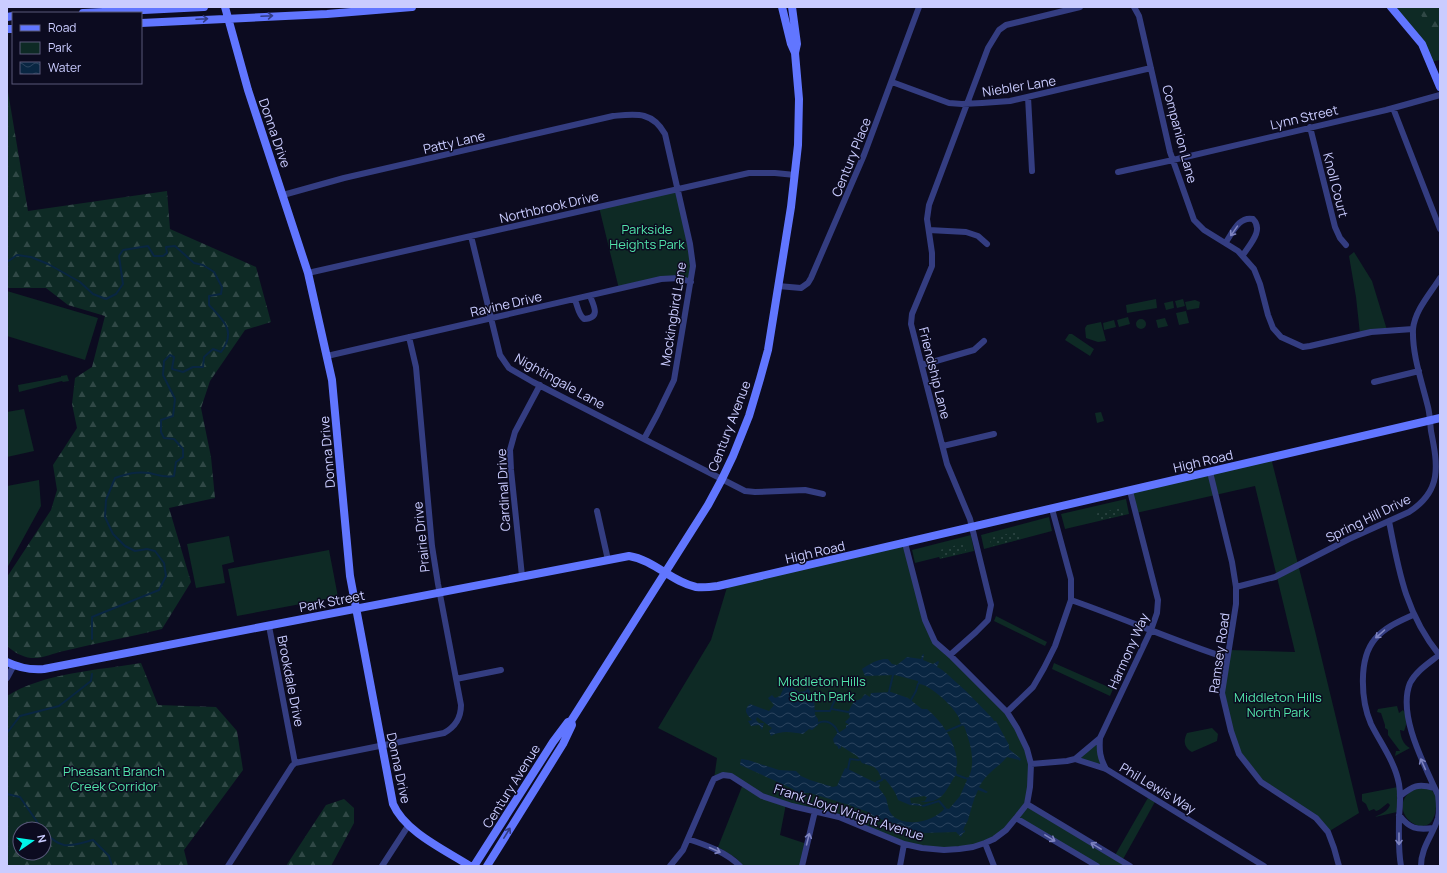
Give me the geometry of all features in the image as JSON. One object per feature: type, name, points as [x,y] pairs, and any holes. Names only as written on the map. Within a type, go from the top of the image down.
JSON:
[{"type":"street","points":[[102,12],[204,7]]},
{"type":"street","name":"Donna Drive","points":[[225,7],[248,90],[308,273],[332,380],[350,576],[355,609],[393,804],[399,816],[408,826],[470,866]]},
{"type":"street","points":[[142,22],[327,14],[412,7]]},
{"type":"street","name":"Century Avenue","points":[[782,7],[791,44],[795,52]]},
{"type":"street","name":"Century Avenue","points":[[474,866],[553,742],[568,722],[571,721],[708,505],[722,479],[742,435],[759,386],[768,350],[795,175],[799,120],[795,52],[797,44],[792,7]]},
{"type":"street","name":"Century Place","points":[[778,286],[801,288],[808,283],[811,278],[864,155],[919,7]]},
{"type":"street","name":"Friendship Lane","points":[[972,528],[969,517],[947,464],[911,320],[912,314],[932,266],[932,253],[927,218],[929,206],[987,51],[999,30],[1006,25],[1080,7]]},
{"type":"street","points":[[1392,7],[1422,44],[1440,87]]},
{"type":"street","name":"Companion Lane","points":[[1136,8],[1152,68],[1173,160],[1194,220],[1204,230],[1226,242],[1243,255],[1254,269],[1260,284],[1268,316],[1274,328],[1281,337],[1303,347],[1371,332],[1413,329]]},
{"type":"street","name":"Niebler Lane","points":[[892,82],[944,101],[968,104],[1010,101],[1152,68]]},
{"type":"street","name":"Lynn Street","points":[[1118,172],[1393,108],[1440,95]]},
{"type":"street","points":[[1028,97],[1032,171]]},
{"type":"street","points":[[1393,108],[1440,229]]},
{"type":"street","name":"Patty Lane","points":[[283,195],[344,178],[613,116],[632,114]]},
{"type":"street","name":"Mockingbird Lane","points":[[632,114],[647,116],[655,122],[665,134],[693,263],[674,380],[644,439]]},
{"type":"street","name":"Knoll Court","points":[[1310,127],[1335,227],[1340,238],[1346,245]]},
{"type":"street","name":"Northbrook Drive","points":[[308,273],[749,173],[795,175]]},
{"type":"street","points":[[1226,242],[1240,221],[1253,218],[1258,226],[1258,229],[1255,237],[1243,255]]},
{"type":"street","points":[[929,230],[966,232],[978,236],[987,244]]},
{"type":"street","name":"Nightingale Lane","points":[[471,236],[500,355],[509,368],[745,490],[755,492],[805,490],[823,494]]},
{"type":"street","name":"Ravine Drive","points":[[326,356],[575,300],[661,279],[679,278],[691,282]]},
{"type":"street","name":"Spring Hill Drive","points":[[1236,587],[1275,577],[1418,506],[1427,498],[1436,474],[1436,460],[1430,420],[1414,349],[1413,329],[1415,318],[1420,308],[1440,278]]},
{"type":"street","points":[[575,300],[578,313],[584,319],[588,319],[595,313],[590,296]]},
{"type":"street","name":"Prairie Drive","points":[[382,745],[439,734],[449,730],[453,727],[461,709],[439,593],[432,546],[416,367],[409,337]]},
{"type":"street","points":[[922,365],[974,350],[984,341]]},
{"type":"street","points":[[1374,382],[1419,371]]},
{"type":"street","name":"Cardinal Drive","points":[[522,576],[514,507],[510,450],[515,432],[540,385]]},
{"type":"street","name":"High Road","points":[[665,572],[680,581],[697,587],[718,586],[1440,418]]},
{"type":"street","points":[[942,446],[994,434]]},
{"type":"street","name":"Ramsey Road","points":[[1210,472],[1233,566],[1236,587],[1236,604],[1222,693],[1231,731],[1239,754],[1261,782],[1316,818],[1328,832],[1339,866]]},
{"type":"street","name":"Harmony Way","points":[[1075,759],[1100,738],[1157,613],[1158,600],[1130,491]]},
{"type":"street","points":[[1007,712],[1032,687],[1044,668],[1055,646],[1071,600],[1070,579],[1052,509]]},
{"type":"street","points":[[598,511],[608,560]]},
{"type":"street","points":[[1389,521],[1402,583],[1413,615],[1427,640],[1439,656],[1413,678],[1407,696],[1409,720],[1416,747],[1438,795],[1440,811],[1434,828],[1424,848],[1421,866]]},
{"type":"street","points":[[950,655],[988,620],[990,614],[991,606],[972,528]]},
{"type":"street","name":"Frank Lloyd Wright Avenue","points":[[670,866],[683,850],[714,779],[723,775],[731,776],[762,796],[792,806],[839,818],[904,844],[922,848],[944,850],[973,847],[985,843],[994,839],[1006,830],[1027,804],[1030,787],[1031,764],[1027,749],[1007,712],[935,642],[925,620],[905,543]]},
{"type":"street","name":"Park Street","points":[[7,678],[11,663],[30,669],[44,668],[629,556],[638,558],[665,572]]},
{"type":"street","points":[[1071,600],[1187,645],[1227,658]]},
{"type":"street","points":[[1401,866],[1399,846],[1400,784],[1391,760],[1370,722],[1364,702],[1363,672],[1366,656],[1374,639],[1390,627],[1413,615]]},
{"type":"street","name":"Brookdale Drive","points":[[269,626],[295,763]]},
{"type":"street","points":[[456,679],[501,670]]},
{"type":"street","name":"Century Avenue","points":[[487,866],[563,744],[572,725],[571,721]]},
{"type":"street","points":[[1100,738],[1099,750],[1101,760],[1106,769]]},
{"type":"street","points":[[228,866],[295,763],[382,745]]},
{"type":"street","name":"Phil Lewis Way","points":[[1031,764],[1075,759],[1106,769],[1255,859],[1264,866]]},
{"type":"street","points":[[1400,796],[1416,785],[1434,788]]},
{"type":"street","points":[[1027,804],[1130,866]]},
{"type":"street","points":[[802,866],[815,811]]},
{"type":"street","points":[[1399,815],[1404,822],[1416,829],[1434,828]]},
{"type":"street","points":[[1016,818],[1097,866]]},
{"type":"street","points":[[382,866],[408,826]]},
{"type":"street","points":[[688,839],[722,853],[740,866]]},
{"type":"street","points":[[985,843],[994,866]]},
{"type":"street","points":[[900,866],[904,844]]},
{"type":"street","points":[[1251,866],[1255,859]]},
{"type":"green space","points":[[1392,7],[1440,7],[1440,60],[1430,62]]},
{"type":"green space","points":[[1414,7],[1440,7],[1440,38]]},
{"type":"green space","points":[[7,86],[28,211],[167,191],[170,229],[256,267],[271,322],[245,330],[210,381],[201,408],[211,457],[215,498],[169,508],[191,582],[162,629],[35,658],[21,655],[7,646],[7,577],[51,510],[57,490],[53,465],[77,428],[72,404],[75,378],[92,367],[105,316],[68,305],[46,288],[7,288]]},
{"type":"green space","name":"Parkside Heights Park","points":[[676,189],[690,244],[691,282],[679,278],[619,289],[599,207]]},
{"type":"green space","points":[[1354,252],[1372,281],[1387,330],[1360,334],[1356,297],[1349,256]]},
{"type":"green space","points":[[7,291],[98,318],[85,360],[7,336]]},
{"type":"green space","points":[[1156,299],[1157,308],[1127,313],[1126,305]]},
{"type":"green space","points":[[1183,299],[1185,306],[1177,308],[1175,301]]},
{"type":"green space","points":[[1195,300],[1200,302],[1199,308],[1187,310],[1185,302]]},
{"type":"green space","points":[[1173,301],[1174,308],[1166,310],[1164,303]]},
{"type":"green space","points":[[1186,311],[1189,323],[1179,325],[1176,313]]},
{"type":"green space","points":[[1128,317],[1130,324],[1119,327],[1117,320]]},
{"type":"green space","points":[[1165,318],[1168,326],[1158,328],[1156,320]]},
{"type":"green space","points":[[1139,319],[1143,319],[1145,320],[1145,328],[1139,329],[1136,326],[1136,322]]},
{"type":"green space","points":[[1114,320],[1116,327],[1104,330],[1103,323]]},
{"type":"green space","points":[[1101,322],[1106,341],[1098,342],[1086,338],[1085,328],[1087,325]]},
{"type":"green space","points":[[1069,334],[1072,334],[1094,349],[1090,356],[1065,340]]},
{"type":"green space","points":[[67,375],[69,381],[62,381],[19,392],[18,385]]},
{"type":"green space","points":[[24,409],[34,451],[7,457],[7,412]]},
{"type":"green space","points":[[1101,412],[1104,421],[1097,423],[1095,413]]},
{"type":"green space","name":"Middleton Hills North Park","points":[[1271,458],[1359,813],[1328,832],[1316,818],[1261,782],[1239,754],[1222,693],[1229,650],[1295,652],[1255,486],[1136,513],[1130,491]]},
{"type":"green space","points":[[39,480],[41,506],[7,568],[7,486]]},
{"type":"green space","points":[[1126,499],[1129,514],[1065,529],[1061,514]]},
{"type":"green space","points":[[1121,508],[1123,515],[1096,521],[1094,514]]},
{"type":"green space","points":[[1049,517],[1052,531],[984,549],[981,535]]},
{"type":"green space","points":[[1019,531],[1021,539],[991,546],[990,538]]},
{"type":"green space","points":[[971,535],[974,551],[915,563],[912,550]]},
{"type":"green space","points":[[229,536],[234,562],[222,565],[225,583],[196,588],[187,544]]},
{"type":"green space","name":"Middleton Hills South Park","points":[[905,543],[910,567],[935,642],[1007,712],[1031,764],[1027,804],[1114,857],[1149,796],[1156,800],[1122,861],[1130,866],[1097,866],[1016,819],[1006,830],[973,847],[922,848],[839,817],[786,804],[780,835],[807,844],[802,866],[743,866],[736,858],[718,847],[743,784],[731,776],[714,779],[717,758],[658,728],[711,640],[728,584]]},
{"type":"green space","points":[[964,543],[966,552],[942,558],[940,550]]},
{"type":"green space","points":[[329,550],[338,597],[237,616],[228,569]]},
{"type":"green space","points":[[996,616],[1047,642],[1045,646],[994,621]]},
{"type":"green space","name":"Pheasant Branch Creek Corridor","points":[[141,663],[158,705],[216,707],[237,731],[243,770],[184,850],[188,866],[7,866],[7,696],[21,688],[37,682],[90,670]]},
{"type":"green space","points":[[1054,663],[1113,689],[1110,696],[1052,669]]},
{"type":"green space","points":[[1397,706],[1399,713],[1403,710],[1406,715],[1404,731],[1400,730],[1403,740],[1410,748],[1395,756],[1396,751],[1400,751],[1388,735],[1388,730],[1385,728],[1381,713],[1377,712],[1378,709]]},
{"type":"green space","points":[[1212,728],[1218,734],[1217,741],[1192,752],[1187,748],[1185,739],[1187,733]]},
{"type":"green space","points":[[1100,738],[1106,769],[1075,759]]},
{"type":"green space","points":[[1398,787],[1397,812],[1375,817],[1386,811],[1390,805],[1388,803],[1381,809],[1369,811],[1366,804],[1362,801],[1362,794]]},
{"type":"green space","points":[[1416,788],[1429,788],[1435,794],[1436,799],[1436,807],[1433,818],[1428,824],[1421,826],[1414,824],[1408,819],[1404,812],[1403,804],[1406,796]]},
{"type":"green space","points":[[344,799],[354,808],[354,823],[331,866],[286,866],[326,805]]},
{"type":"water","points":[[924,654],[923,660],[933,664],[938,661],[937,667],[962,687],[994,721],[996,721],[1009,745],[1009,749],[1021,759],[1020,761],[1007,757],[982,782],[979,787],[988,792],[986,793],[978,790],[973,801],[968,820],[963,829],[965,832],[961,837],[956,832],[925,833],[910,830],[871,815],[869,817],[870,813],[849,805],[810,793],[797,793],[793,789],[740,765],[741,759],[779,770],[796,771],[801,776],[810,780],[833,787],[837,786],[845,768],[848,769],[880,784],[879,788],[886,798],[891,814],[899,820],[906,822],[928,819],[940,813],[945,808],[949,809],[960,796],[967,780],[965,778],[969,777],[972,765],[968,738],[964,726],[961,725],[957,714],[941,697],[928,687],[918,684],[918,681],[895,675],[865,676],[862,669],[881,659],[888,659],[892,664],[897,665],[907,657],[921,659],[922,655]]},
{"type":"water","points":[[786,683],[799,692],[805,691],[808,688],[814,697],[815,715],[818,719],[818,725],[812,730],[809,729],[803,734],[783,732],[771,736],[769,731],[772,728],[757,717],[756,720],[759,723],[764,723],[762,730],[759,725],[751,726],[748,721],[752,720],[746,712],[748,706],[750,704],[769,711],[774,705],[768,698],[772,695],[775,698],[780,696]]},
{"type":"water","points":[[891,692],[908,698],[922,709],[927,709],[933,714],[947,732],[956,752],[957,775],[946,792],[934,801],[928,802],[920,802],[925,801],[927,797],[924,796],[910,798],[911,803],[920,804],[923,806],[910,805],[898,800],[891,786],[885,779],[882,780],[878,771],[874,767],[862,763],[857,756],[841,746],[841,748],[838,749],[834,743],[833,739],[838,732],[846,728],[846,725],[849,725],[845,722],[850,717],[848,712],[854,701],[861,699],[865,694],[870,697],[871,693]]},
{"type":"waterway","points":[[7,262],[17,255],[31,257],[48,264],[80,282],[93,294],[106,299],[116,294],[123,284],[119,256],[123,250],[148,246],[154,256],[163,256],[167,253],[166,247],[175,246],[194,263],[203,265],[214,272],[222,287],[221,294],[209,296],[209,305],[223,321],[228,332],[226,345],[221,352],[213,349],[204,357],[203,367],[193,367],[183,372],[172,369],[174,357],[170,355],[164,361],[163,375],[175,399],[173,416],[161,420],[161,432],[164,438],[174,439],[183,449],[183,457],[176,462],[174,476],[171,477],[140,472],[115,478],[106,500],[105,517],[113,534],[125,546],[135,551],[147,549],[155,551],[164,563],[166,576],[159,590],[92,617],[92,639]]},
{"type":"waterway","points":[[7,733],[20,716],[59,706],[91,681],[92,674]]},
{"type":"waterway","points":[[889,692],[893,675]]},
{"type":"waterway","points":[[911,700],[918,684]]},
{"type":"waterway","points":[[815,711],[830,711],[838,693],[850,701],[854,701]]},
{"type":"waterway","points":[[832,709],[848,712]]},
{"type":"waterway","points":[[818,723],[824,721],[830,723],[838,732]]},
{"type":"waterway","points":[[947,731],[961,725]]},
{"type":"waterway","points":[[848,769],[850,759],[859,760]]},
{"type":"waterway","points":[[957,775],[965,778]]},
{"type":"waterway","points":[[877,782],[882,780]]},
{"type":"waterway","points":[[7,794],[20,797],[36,821]]},
{"type":"waterway","points":[[923,806],[939,801],[945,808]]},
{"type":"waterway","points":[[52,839],[56,842],[66,845],[78,844],[93,840],[109,856],[112,866]]}]
